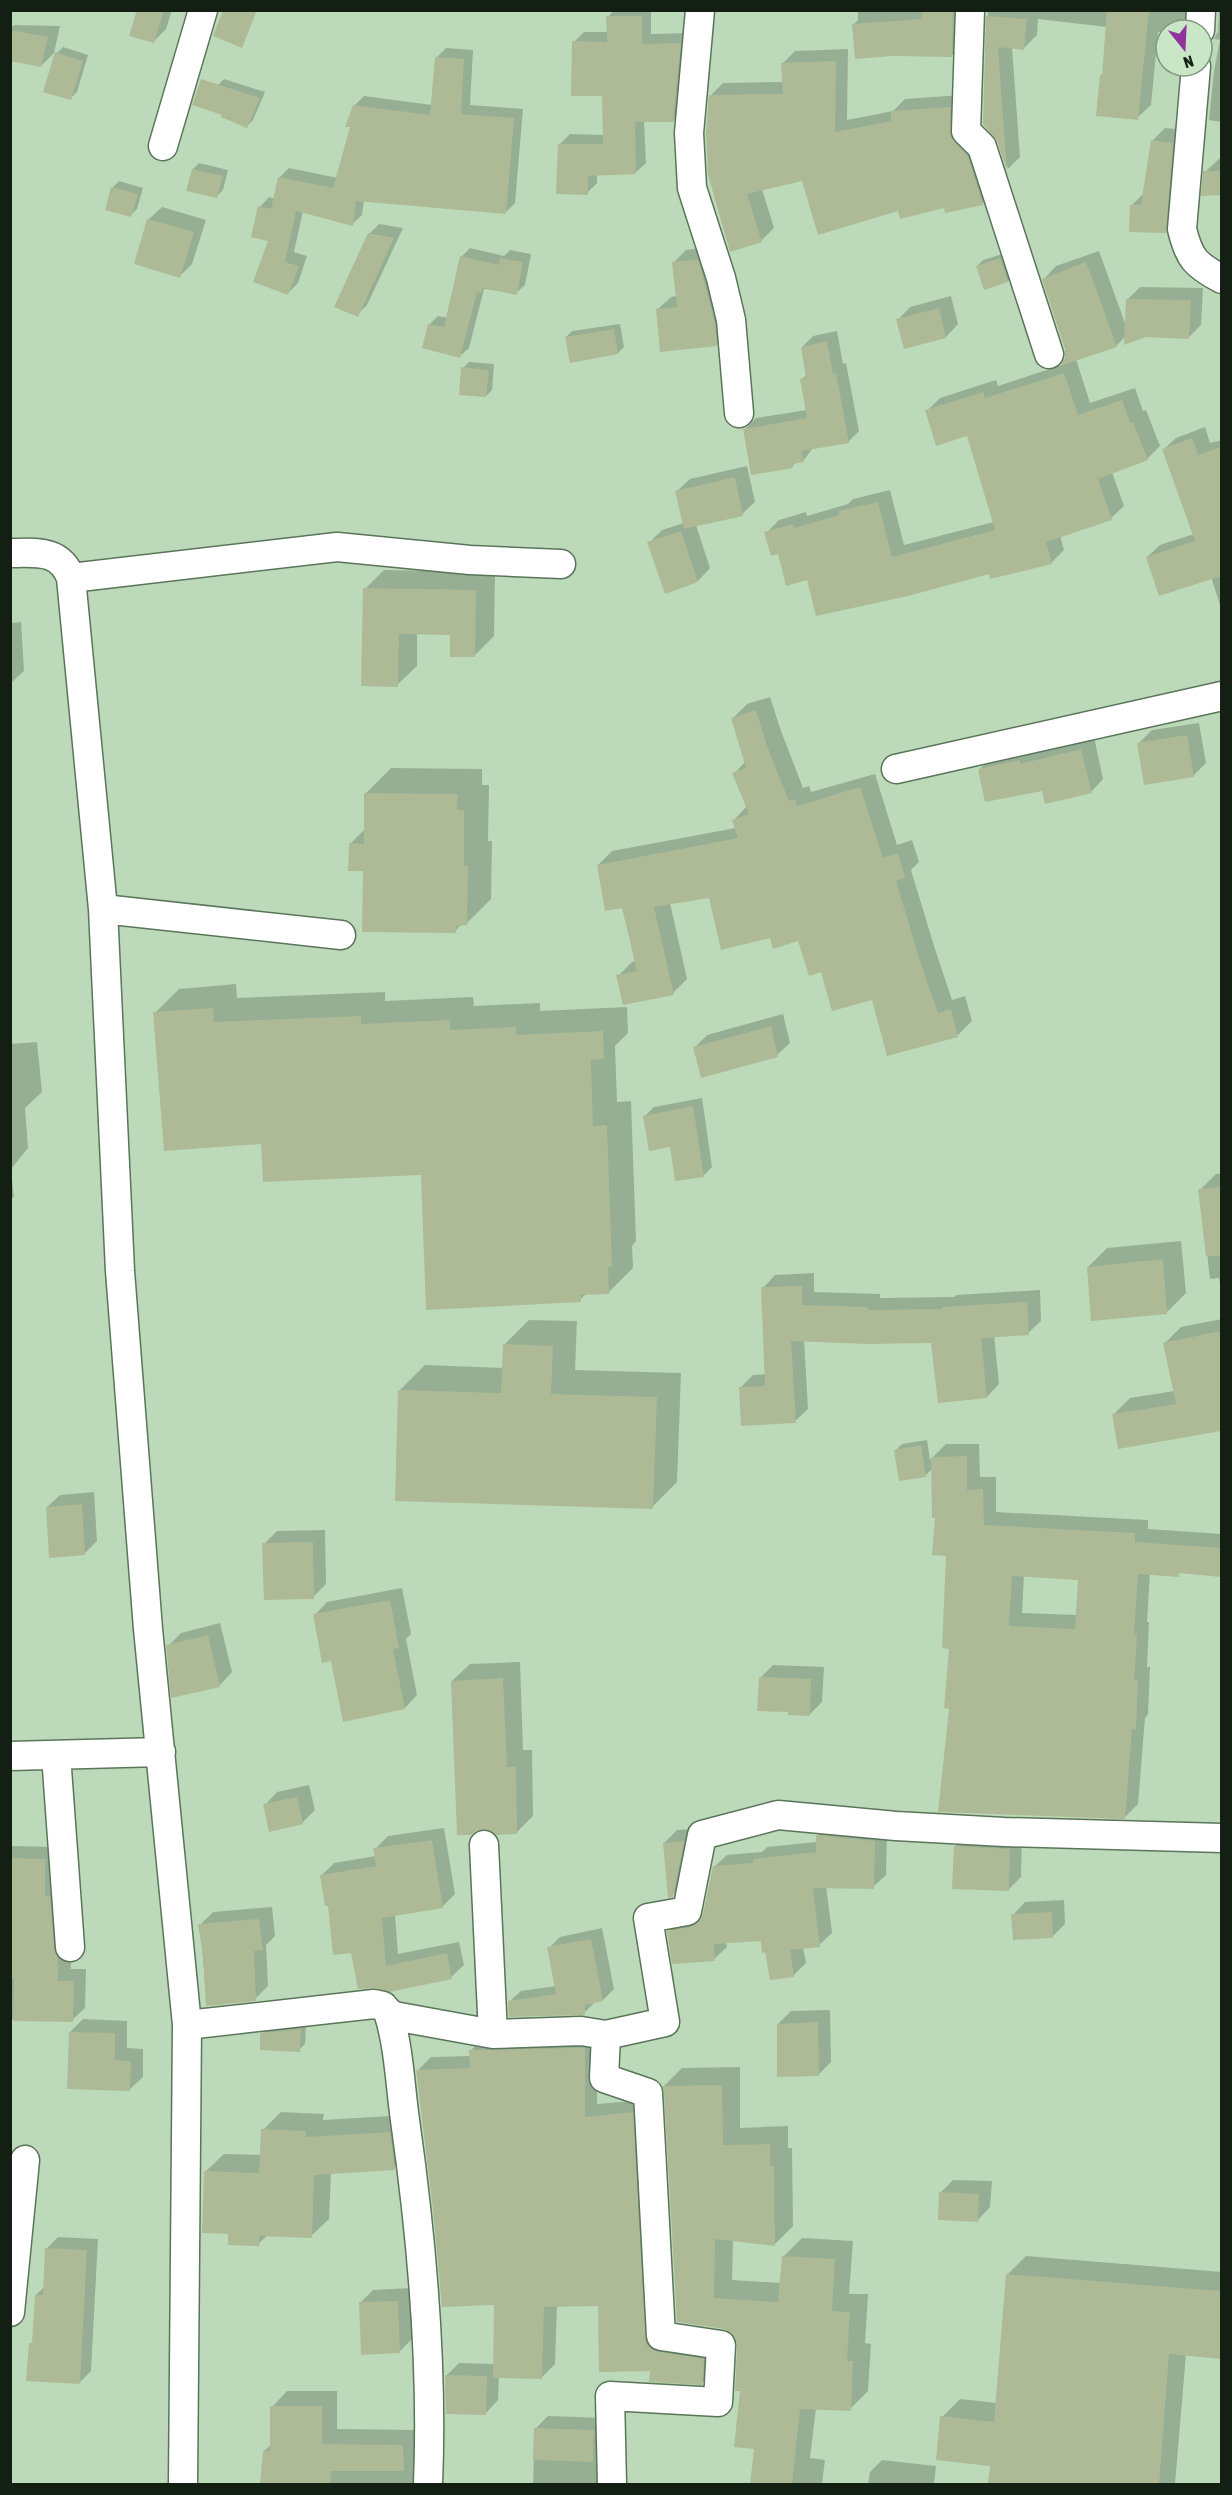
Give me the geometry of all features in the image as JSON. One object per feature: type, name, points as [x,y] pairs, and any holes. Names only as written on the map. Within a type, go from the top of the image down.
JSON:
[{"type":"street","points":[[162,146],[203,10]]},
{"type":"street","points":[[700,10],[689,133],[692,188],[721,278],[731,320],[739,413]]},
{"type":"street","points":[[970,10],[966,131],[982,147],[1049,354]]},
{"type":"street","points":[[1195,78],[1182,229],[1188,251],[1201,268],[1221,279]]},
{"type":"street","points":[[71,578],[338,547],[470,560],[561,564]]},
{"type":"street","points":[[10,553],[50,555],[59,559],[67,567],[71,578],[103,909],[120,1271],[148,1629],[187,2025],[183,2484]]},
{"type":"street","points":[[896,769],[1221,696]]},
{"type":"street","points":[[103,909],[342,935]]},
{"type":"street","points":[[10,1756],[161,1752]]},
{"type":"street","points":[[56,1755],[70,1947]]},
{"type":"street","points":[[187,2025],[374,2004],[383,2006],[394,2016],[493,2034],[580,2031],[606,2035],[665,2022],[648,1918],[687,1911],[702,1835],[778,1815],[896,1826],[1221,1838]]},
{"type":"street","points":[[484,1845],[493,2034]]},
{"type":"street","points":[[388,2012],[410,2157],[421,2273],[429,2389],[428,2484]]},
{"type":"street","points":[[606,2035],[604,2078],[648,2093],[661,2336],[721,2346],[718,2402],[610,2396],[612,2484]]},
{"type":"street","points":[[10,2312],[25,2160]]},
{"type":"building","points":[[137,10],[164,10],[154,43],[129,36]]},
{"type":"building","points":[[223,10],[257,10],[242,48],[213,36]]},
{"type":"building","points":[[922,10],[953,10],[952,57],[892,56],[855,59],[852,24],[921,19]]},
{"type":"building","points":[[1107,10],[1149,10],[1138,120],[1096,116]]},
{"type":"building","points":[[606,16],[642,16],[642,44],[681,43],[673,122],[635,122],[636,174],[588,176],[588,195],[556,194],[558,144],[603,144],[602,96],[571,96],[572,41],[607,42]]},
{"type":"building","points":[[986,16],[1027,19],[1024,50],[998,47],[1007,171],[997,141],[983,124]]},
{"type":"building","points":[[10,30],[48,37],[41,67],[10,61]]},
{"type":"building","points":[[55,52],[83,61],[71,100],[43,92]]},
{"type":"building","points":[[435,57],[464,59],[461,114],[514,118],[506,214],[356,201],[353,226],[296,211],[285,262],[299,266],[288,295],[253,282],[268,241],[251,237],[258,206],[271,209],[278,177],[333,188],[350,127],[345,127],[353,105],[430,115]]},
{"type":"building","points":[[836,61],[835,132],[891,121],[891,111],[950,107],[951,137],[968,156],[983,205],[945,213],[944,208],[900,219],[898,211],[818,235],[802,181],[747,194],[762,242],[730,252],[708,175],[706,133],[709,95],[783,94],[781,63]]},
{"type":"building","points":[[201,79],[260,98],[247,128],[221,117],[222,115],[192,105]]},
{"type":"building","points":[[1151,140],[1173,143],[1166,233],[1129,232],[1130,205],[1141,205]]},
{"type":"building","points":[[192,169],[223,176],[217,198],[186,191]]},
{"type":"building","points":[[1203,171],[1221,171],[1221,195],[1201,196]]},
{"type":"building","points":[[111,187],[138,194],[131,217],[105,210]]},
{"type":"building","points":[[147,219],[194,232],[180,278],[134,264]]},
{"type":"building","points":[[368,233],[394,238],[358,317],[334,307]]},
{"type":"building","points":[[460,256],[499,265],[500,258],[523,262],[517,295],[483,288],[481,293],[477,292],[460,358],[422,348],[428,324],[444,327]]},
{"type":"building","points":[[1000,258],[1008,282],[984,290],[976,266]]},
{"type":"building","points":[[698,259],[715,323],[717,346],[660,352],[656,309],[677,307],[672,262]]},
{"type":"building","points":[[1086,262],[1117,347],[1060,366],[1065,358],[1065,349],[1042,279]]},
{"type":"building","points":[[1126,299],[1191,300],[1189,339],[1146,337],[1124,345]]},
{"type":"building","points":[[939,308],[946,338],[904,349],[896,319]]},
{"type":"building","points":[[614,329],[618,354],[570,363],[565,337]]},
{"type":"building","points":[[827,341],[833,374],[836,373],[849,443],[802,451],[804,462],[792,464],[793,468],[751,475],[743,429],[807,418],[800,379],[806,378],[801,347]]},
{"type":"building","points":[[461,367],[489,370],[486,397],[459,395]]},
{"type":"building","points":[[1064,373],[1078,415],[1122,400],[1130,423],[1133,422],[1148,460],[1098,479],[1112,520],[1046,542],[1052,564],[990,579],[989,574],[908,596],[816,616],[807,580],[786,586],[778,554],[771,556],[764,532],[793,524],[794,528],[839,515],[838,511],[878,502],[892,557],[995,530],[967,436],[936,446],[925,410],[983,392],[985,398]]},
{"type":"building","points":[[1192,438],[1198,455],[1221,447],[1221,576],[1159,596],[1146,557],[1195,541],[1162,449]]},
{"type":"building","points":[[735,477],[743,516],[684,529],[675,491]]},
{"type":"building","points":[[681,531],[698,582],[665,594],[647,542]]},
{"type":"building","points":[[363,588],[476,590],[475,657],[450,657],[450,635],[399,634],[398,687],[361,686]]},
{"type":"building","points":[[756,710],[767,746],[789,801],[795,799],[797,806],[860,787],[883,858],[898,853],[905,878],[896,881],[921,964],[938,1013],[951,1009],[958,1037],[887,1056],[872,1000],[832,1011],[821,972],[809,976],[798,941],[773,949],[770,938],[721,950],[709,898],[654,907],[674,995],[623,1005],[616,975],[637,971],[622,908],[605,911],[597,865],[738,838],[732,820],[749,814],[732,773],[746,768],[731,718]]},
{"type":"building","points":[[1187,735],[1194,777],[1144,785],[1137,743]]},
{"type":"building","points":[[1081,749],[1092,793],[1045,804],[1042,791],[985,802],[978,769],[1020,760],[1020,764]]},
{"type":"building","points":[[364,793],[458,794],[457,810],[464,810],[464,866],[468,866],[467,925],[456,926],[456,933],[362,932],[363,871],[348,871],[349,843],[364,844]]},
{"type":"building","points":[[213,1008],[214,1022],[361,1016],[361,1024],[450,1020],[450,1030],[516,1027],[516,1035],[603,1031],[604,1059],[591,1060],[593,1126],[607,1125],[612,1267],[608,1267],[609,1294],[581,1295],[581,1302],[426,1310],[421,1175],[263,1182],[261,1144],[164,1151],[153,1012]]},
{"type":"building","points":[[771,1026],[778,1057],[701,1078],[693,1047]]},
{"type":"building","points":[[693,1106],[704,1177],[675,1181],[670,1147],[649,1151],[643,1116]]},
{"type":"building","points":[[1221,1187],[1221,1256],[1206,1256],[1198,1189]]},
{"type":"building","points":[[1163,1259],[1167,1314],[1091,1321],[1087,1267]]},
{"type":"building","points":[[802,1286],[802,1305],[868,1307],[868,1310],[942,1309],[942,1307],[1027,1302],[1029,1335],[981,1338],[987,1398],[938,1403],[931,1343],[867,1344],[791,1341],[796,1423],[741,1426],[739,1387],[765,1386],[761,1287]]},
{"type":"building","points":[[1221,1331],[1221,1431],[1118,1449],[1112,1414],[1176,1404],[1163,1343]]},
{"type":"building","points":[[503,1344],[553,1346],[551,1394],[657,1397],[653,1509],[395,1501],[398,1390],[501,1393]]},
{"type":"building","points":[[921,1445],[926,1477],[899,1481],[894,1450]]},
{"type":"building","points":[[967,1456],[967,1490],[983,1489],[984,1525],[1135,1533],[1135,1542],[1221,1548],[1221,1577],[1179,1573],[1179,1577],[1138,1574],[1134,1635],[1137,1635],[1134,1680],[1138,1680],[1136,1729],[1132,1729],[1125,1819],[938,1812],[949,1709],[944,1708],[949,1649],[942,1648],[946,1556],[932,1555],[935,1518],[932,1518],[931,1457]],"holes":[[[1012,1576],[1078,1580],[1075,1629],[1009,1626]]]},
{"type":"building","points":[[82,1504],[85,1555],[49,1558],[46,1507]]},
{"type":"building","points":[[313,1542],[314,1599],[264,1600],[262,1543]]},
{"type":"building","points":[[390,1600],[399,1648],[393,1649],[405,1709],[343,1722],[331,1661],[322,1663],[313,1614]]},
{"type":"building","points":[[208,1635],[220,1687],[171,1698],[166,1645]]},
{"type":"building","points":[[759,1677],[811,1679],[810,1716],[788,1715],[788,1712],[757,1711]]},
{"type":"building","points":[[503,1678],[507,1767],[516,1767],[517,1834],[496,1835],[484,1829],[471,1835],[457,1835],[451,1681]]},
{"type":"building","points":[[297,1797],[303,1824],[269,1832],[263,1804]]},
{"type":"building","points":[[816,1835],[875,1841],[874,1889],[813,1888],[820,1947],[790,1950],[794,1977],[770,1980],[761,1941],[714,1944],[715,1961],[672,1964],[667,1931],[690,1927],[699,1922],[703,1914],[713,1866],[753,1863],[753,1859],[816,1852]]},
{"type":"building","points":[[432,1840],[443,1908],[382,1918],[386,1966],[447,1953],[452,1979],[389,1992],[377,1988],[358,1989],[351,1953],[333,1955],[328,1906],[325,1906],[320,1875],[376,1866],[373,1848]]},
{"type":"building","points":[[684,1841],[673,1897],[668,1898],[663,1843]]},
{"type":"building","points":[[954,1846],[1010,1849],[1009,1891],[952,1889]]},
{"type":"building","points":[[10,1858],[45,1859],[45,1896],[50,1896],[54,1948],[58,1958],[58,1981],[74,1981],[73,2022],[13,2021],[14,1978],[10,1978]]},
{"type":"building","points":[[1052,1912],[1053,1938],[1013,1940],[1011,1914]]},
{"type":"building","points":[[259,1919],[263,1950],[254,1951],[256,2001],[206,2006],[203,1956],[198,1924]]},
{"type":"building","points":[[591,1939],[603,2001],[585,2005],[585,2015],[509,2017],[508,2001],[556,1994],[547,1947]]},
{"type":"building","points":[[818,2022],[819,2076],[777,2077],[777,2024]]},
{"type":"building","points":[[301,2029],[300,2052],[260,2050],[260,2033]]},
{"type":"building","points":[[69,2032],[115,2033],[115,2060],[131,2061],[130,2091],[67,2089]]},
{"type":"building","points":[[585,2048],[585,2117],[633,2112],[646,2344],[659,2352],[704,2359],[702,2385],[649,2382],[650,2371],[599,2372],[598,2306],[544,2307],[542,2379],[493,2378],[494,2305],[442,2307],[416,2070],[470,2068],[469,2050]]},
{"type":"building","points":[[722,2085],[723,2145],[770,2144],[770,2166],[774,2166],[775,2246],[715,2239],[714,2298],[778,2302],[782,2256],[835,2259],[832,2311],[850,2312],[847,2361],[853,2361],[851,2411],[800,2409],[792,2484],[750,2484],[754,2449],[734,2447],[740,2391],[735,2391],[736,2338],[724,2329],[677,2322],[662,2086]]},
{"type":"building","points":[[261,2129],[306,2131],[306,2137],[390,2132],[395,2170],[314,2175],[312,2238],[259,2236],[259,2246],[228,2245],[228,2234],[202,2233],[204,2171],[259,2173]]},
{"type":"building","points":[[939,2192],[979,2194],[978,2222],[938,2220]]},
{"type":"building","points":[[45,2248],[87,2250],[80,2384],[26,2381],[29,2343],[32,2343],[35,2295],[43,2295]]},
{"type":"building","points":[[1006,2274],[1221,2291],[1221,2359],[1169,2354],[1159,2484],[988,2484],[990,2466],[936,2460],[940,2416],[994,2422]]},
{"type":"building","points":[[398,2301],[400,2353],[361,2355],[359,2302]]},
{"type":"building","points":[[445,2375],[487,2376],[486,2415],[446,2414]]},
{"type":"building","points":[[270,2406],[322,2406],[322,2444],[403,2445],[404,2471],[331,2471],[330,2484],[260,2484],[263,2451],[270,2451]]},
{"type":"building","points":[[534,2428],[594,2430],[593,2462],[533,2460]]}]
